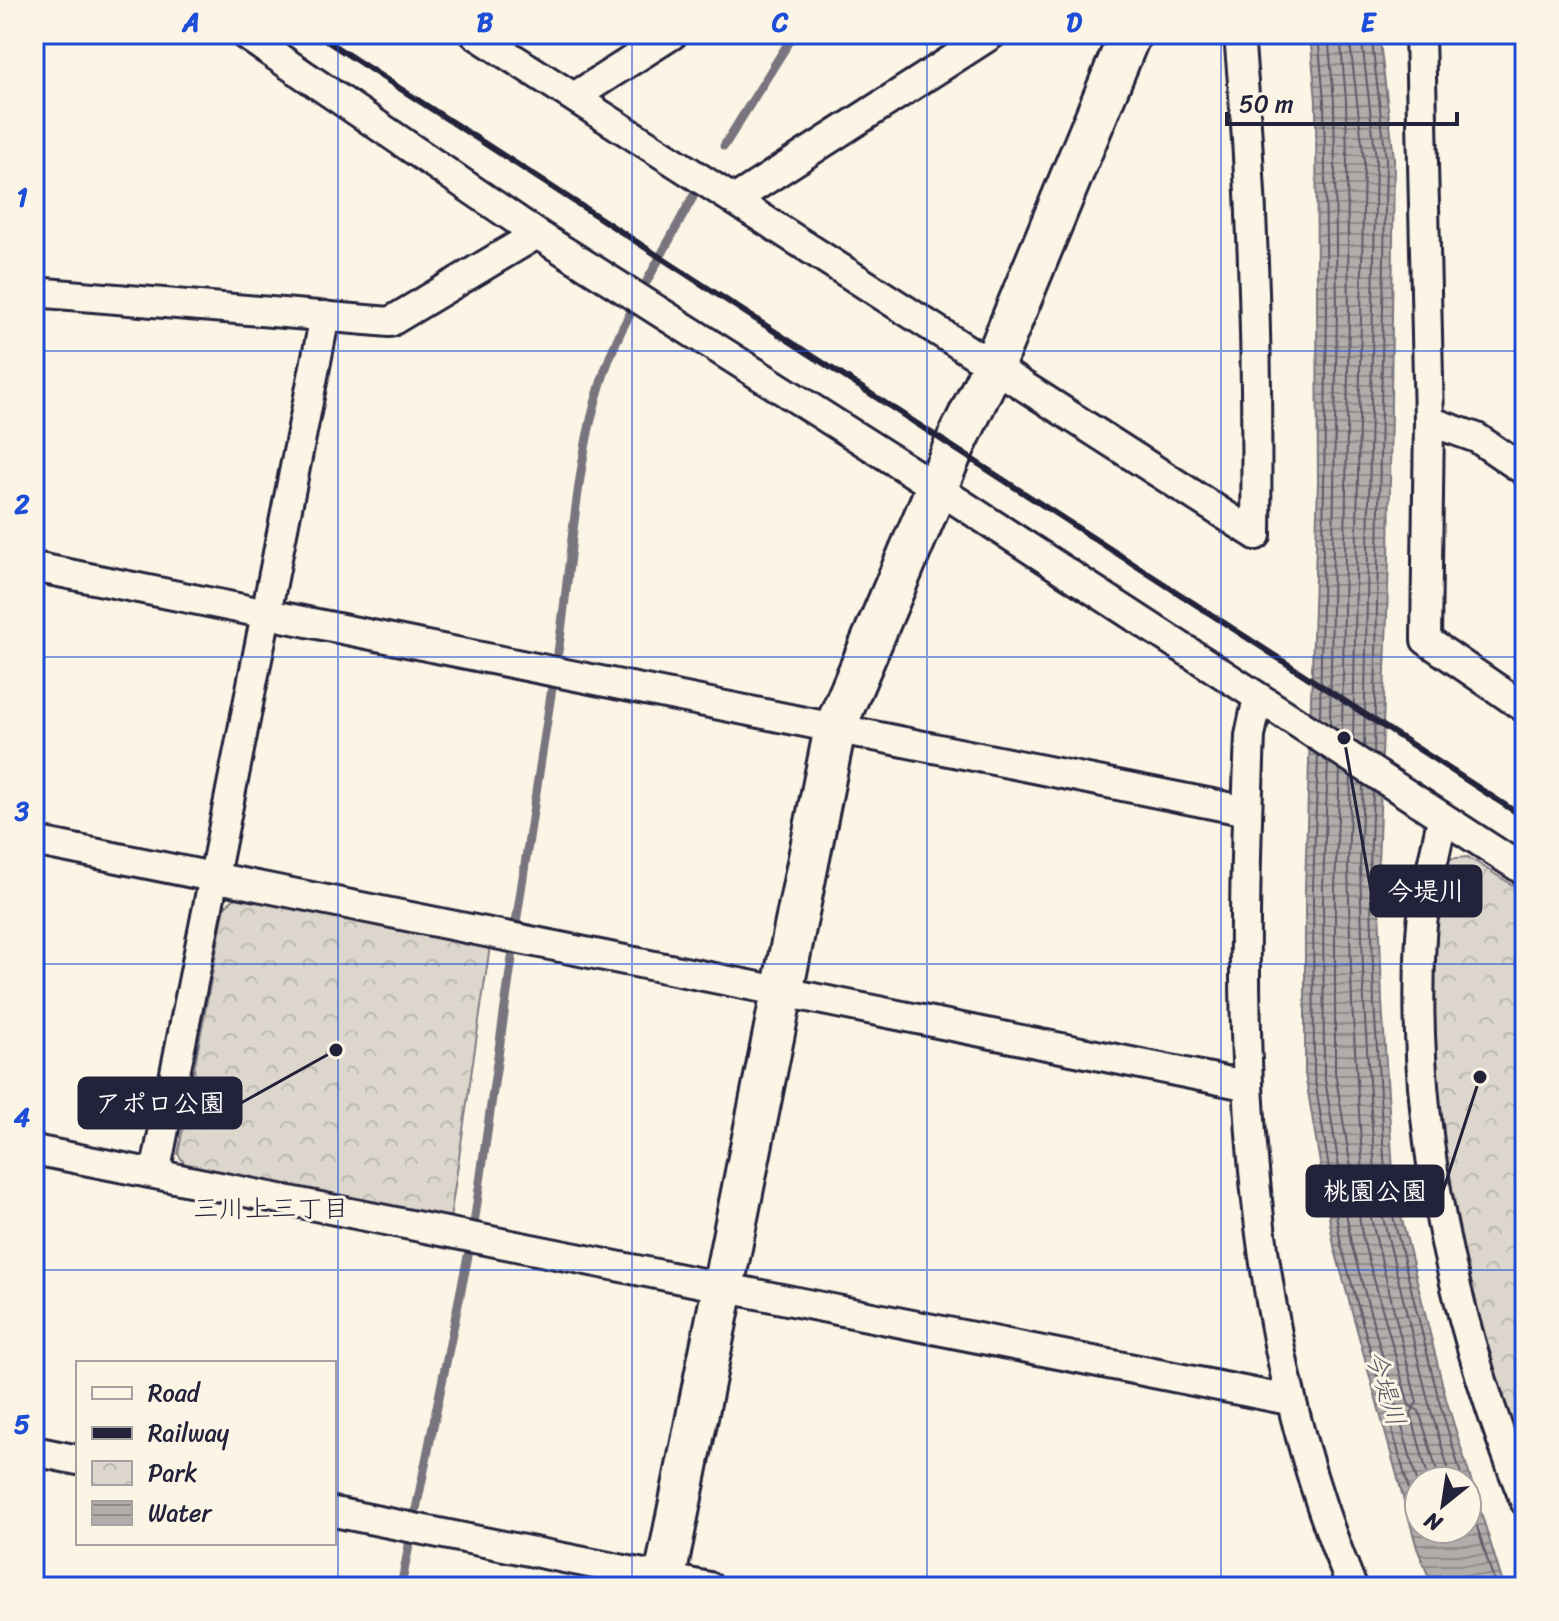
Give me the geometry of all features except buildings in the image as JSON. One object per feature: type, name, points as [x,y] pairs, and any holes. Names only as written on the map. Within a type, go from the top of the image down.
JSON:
[{"type":"street","points":[[244,34],[537,234],[937,488],[1525,871]]},
{"type":"street","points":[[475,34],[1256,535],[1258,338],[1251,170],[1239,34]]},
{"type":"street","points":[[574,97],[673,34]]},
{"type":"street","points":[[734,200],[992,34]]},
{"type":"street","points":[[664,1582],[835,728],[937,488],[993,366],[1130,34]]},
{"type":"street","points":[[1420,34],[1429,421],[1426,640],[1525,708]]},
{"type":"street","points":[[34,292],[390,322],[537,234]]},
{"type":"street","points":[[155,1174],[325,316]]},
{"type":"street","points":[[1429,421],[1477,438],[1525,471]]},
{"type":"street","points":[[34,567],[1247,811]]},
{"type":"street","points":[[1258,697],[1250,736],[1242,987],[1245,1085],[1258,1229],[1289,1400],[1324,1520],[1352,1587]]},
{"type":"street","points":[[1442,818],[1421,936],[1424,1104],[1445,1249],[1504,1449],[1525,1501]]},
{"type":"street","points":[[34,841],[1245,1085]]},
{"type":"street","points":[[34,1150],[1289,1400]]},
{"type":"street","points":[[34,1451],[76,1460]]},
{"type":"street","points":[[336,1512],[664,1582],[709,1587]]},
{"type":"green space","points":[[1468,857],[1525,893],[1525,1462],[1485,1362],[1445,1177],[1426,978],[1445,859]]},
{"type":"green space","points":[[239,895],[490,946],[450,1219],[187,1167],[178,1154],[225,906]]},
{"type":"water","points":[[1310,34],[1379,34],[1394,158],[1389,559],[1378,866],[1382,1002],[1394,1187],[1446,1399],[1466,1465],[1403,1465],[1403,1497],[1334,1246],[1305,1074],[1305,887],[1318,482],[1316,101]]},
{"type":"water","points":[[1483,1519],[1504,1587],[1433,1587],[1416,1545],[1483,1545]]},
{"type":"waterway","points":[[724,146],[794,34]]},
{"type":"waterway","points":[[647,281],[694,195]]},
{"type":"waterway","points":[[558,652],[588,435],[612,352],[630,314]]},
{"type":"waterway","points":[[516,923],[552,688]]},
{"type":"waterway","points":[[474,1224],[513,951]]},
{"type":"waterway","points":[[415,1514],[469,1251]]},
{"type":"waterway","points":[[401,1587],[410,1540]]},
{"type":"railway","points":[[316,34],[1525,818]]},
{"type":"place","name":"今堤川","points":[[1344,738]]},
{"type":"place","name":"アポロ公園","points":[[336,1050]]},
{"type":"place","name":"桃園公園","points":[[1480,1077]]},
{"type":"district","name":"三川上三丁目","points":[[271,1208]]}]
